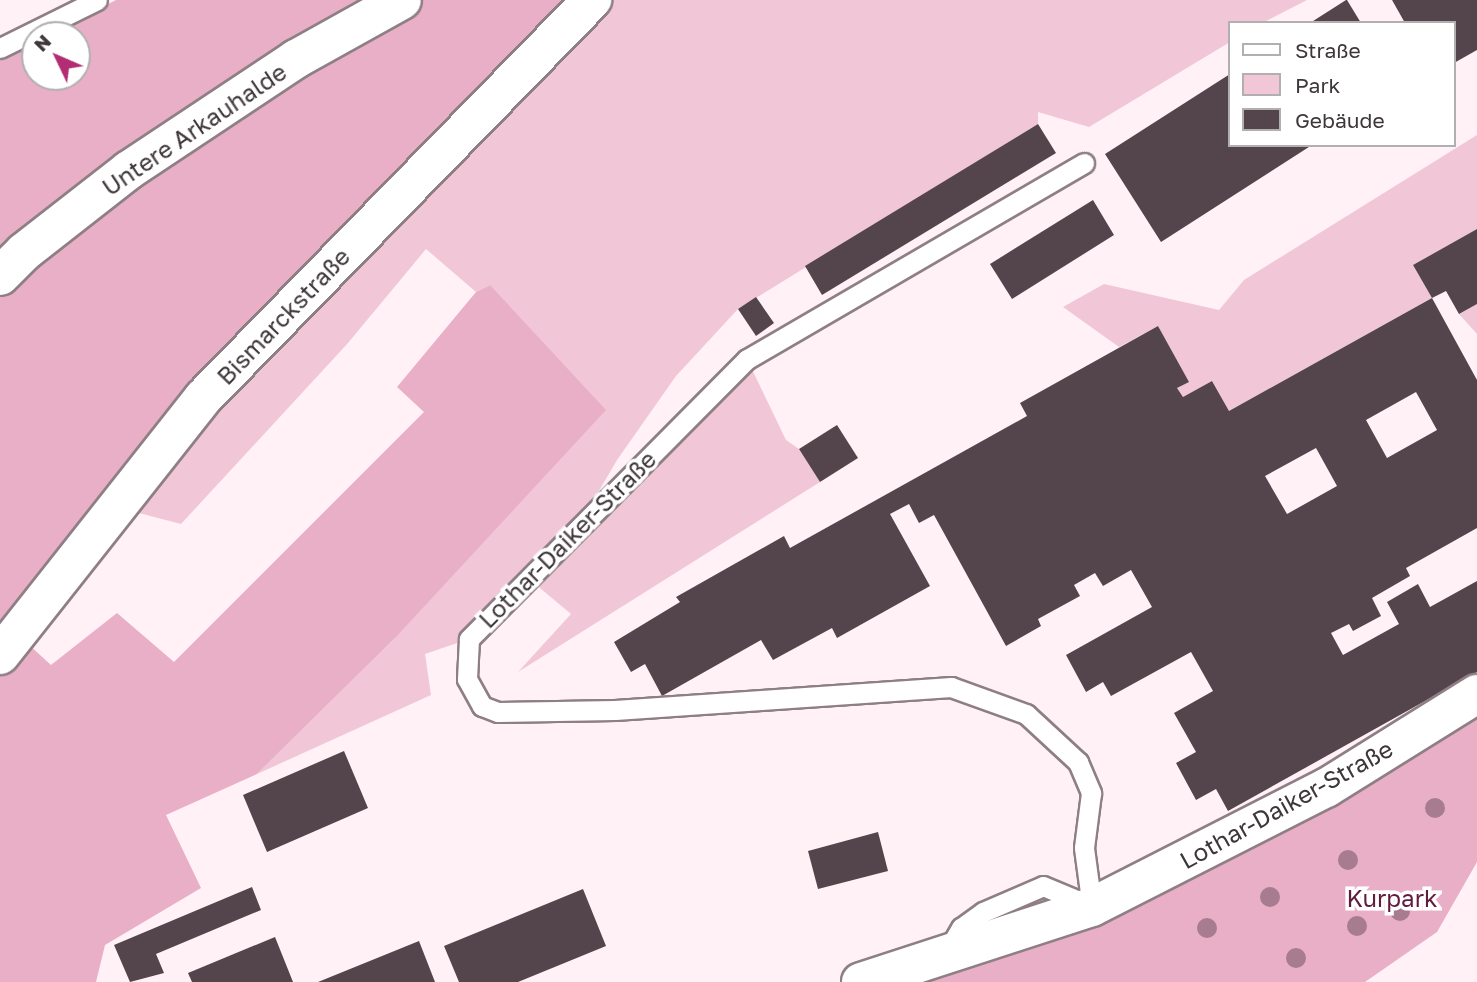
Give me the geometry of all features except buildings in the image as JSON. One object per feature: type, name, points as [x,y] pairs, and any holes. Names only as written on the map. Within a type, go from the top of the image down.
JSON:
[{"type":"street","name":"Untere Arkauhalde","points":[[0,276],[24,251],[129,170],[296,59],[402,0]]},
{"type":"street","name":"Bismarckstraße","points":[[0,655],[203,398],[592,0]]},
{"type":"street","name":"Lothar-Daiker-Straße","points":[[862,982],[1092,907],[1326,788],[1477,694]]},
{"type":"lane","points":[[0,48],[97,0]]},
{"type":"lane","name":"Lothar-Daiker-Straße","points":[[1084,163],[747,359],[469,639],[467,679],[482,706],[498,712],[615,710],[951,687],[1026,714],[1078,762],[1091,793],[1084,848],[1092,907]]},
{"type":"green space","points":[[116,0],[592,0],[203,398],[17,634],[51,665],[117,613],[174,662],[424,412],[397,387],[476,292],[490,285],[606,410],[395,638],[257,774],[166,815],[201,888],[105,945],[96,982],[0,982],[0,60],[21,49],[21,91],[91,91],[91,21],[75,21]]},
{"type":"green space","points":[[592,0],[1307,0],[1266,21],[1228,21],[1228,43],[1089,127],[1038,112],[1038,124],[738,309],[676,376],[617,460],[579,525],[747,359],[786,440],[799,449],[820,482],[518,672],[571,614],[528,578],[469,639],[425,654],[431,695],[257,774],[395,638],[490,285],[476,292],[426,249],[348,343],[181,524],[116,507]]},
{"type":"green space","points":[[1477,135],[1477,229],[1413,265],[1432,298],[1229,411],[1212,381],[1183,397],[1177,388],[1188,382],[1158,326],[1119,347],[1063,307],[1104,284],[1219,310],[1244,280]]},
{"type":"green space","points":[[1477,304],[1477,334],[1459,314]]},
{"type":"green space","name":"Kurpark","points":[[1477,694],[1477,862],[1437,932],[1365,982],[861,982],[1092,907]]}]
